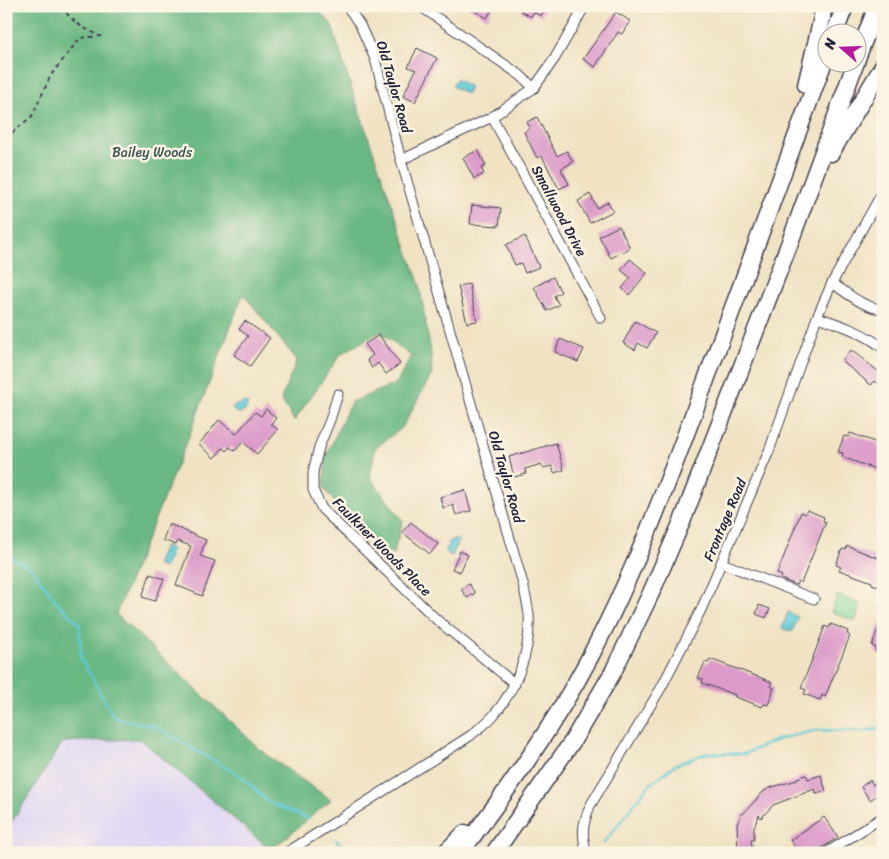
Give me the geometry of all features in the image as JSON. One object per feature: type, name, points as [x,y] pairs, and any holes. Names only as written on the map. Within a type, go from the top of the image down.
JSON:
[{"type":"highway","points":[[779,184],[808,80],[823,6]]},
{"type":"highway","points":[[839,22],[845,6]]},
{"type":"highway","points":[[866,35],[877,6]]},
{"type":"highway","points":[[810,187],[883,66]]},
{"type":"highway","points":[[460,853],[504,795],[546,733],[580,675],[628,581],[669,480],[820,72]]},
{"type":"highway","points":[[496,853],[572,742],[613,672],[651,593],[690,500],[852,72]]},
{"type":"highway","points":[[445,853],[504,795]]},
{"type":"street","name":"Old Taylor Road","points":[[286,853],[470,736],[492,717],[515,684],[528,641],[529,614],[523,584],[401,160],[375,59],[360,25],[346,6]]},
{"type":"street","points":[[420,6],[520,75],[534,88]]},
{"type":"street","points":[[401,160],[492,117],[534,88],[555,58],[585,6]]},
{"type":"street","name":"Smallwood Drive","points":[[492,117],[601,318]]},
{"type":"street","name":"Frontage Road","points":[[586,853],[582,832],[590,806],[661,688],[701,610],[769,450],[817,317],[832,282],[883,191]]},
{"type":"street","points":[[832,282],[864,303],[877,309],[883,309]]},
{"type":"street","points":[[817,317],[865,335],[883,348]]},
{"type":"street","name":"Faulkner Woods Place","points":[[338,394],[319,447],[313,472],[313,490],[322,508],[437,620],[515,684]]},
{"type":"street","points":[[722,563],[814,599]]},
{"type":"street","points":[[826,853],[883,817]]},
{"type":"path","points":[[6,138],[32,116],[51,75],[80,38],[101,36],[82,29],[65,12],[62,6]]},
{"type":"shaded area","points":[[140,739],[273,853],[6,853],[6,831],[63,742]]},
{"type":"green space","name":"Bailey Woods","points":[[6,6],[313,6],[331,23],[351,87],[419,283],[431,353],[432,374],[402,428],[375,448],[370,477],[403,521],[393,555],[354,528],[324,488],[326,456],[351,402],[397,383],[411,356],[380,332],[341,354],[294,421],[281,399],[297,360],[243,294],[189,436],[116,614],[264,753],[331,800],[271,850],[140,739],[63,742],[6,831]]},
{"type":"green space","points":[[837,595],[861,604],[855,621],[831,612]]},
{"type":"water","points":[[456,79],[470,87],[466,94],[452,86]]},
{"type":"water","points":[[246,402],[248,404],[245,411],[239,413],[232,409],[234,406]]},
{"type":"water","points":[[452,539],[459,541],[451,556],[446,552]]},
{"type":"water","points":[[164,546],[172,549],[164,568],[156,565]]},
{"type":"water","points":[[788,612],[798,617],[792,632],[782,628]]},
{"type":"building","points":[[466,6],[494,6],[487,18]]},
{"type":"building","points":[[523,6],[546,6],[541,16],[533,12],[531,17],[521,11]]},
{"type":"building","points":[[616,12],[630,21],[622,34],[618,32],[595,67],[583,59]]},
{"type":"building","points":[[417,48],[437,58],[415,102],[403,96],[416,70],[408,67]]},
{"type":"building","points":[[537,117],[557,156],[567,151],[573,162],[561,169],[569,184],[559,189],[542,156],[537,158],[524,132],[530,128],[527,122]]},
{"type":"building","points":[[478,150],[486,166],[481,168],[484,174],[474,179],[463,158]]},
{"type":"building","points":[[590,194],[597,208],[608,202],[613,211],[590,223],[578,201]]},
{"type":"building","points":[[472,205],[501,208],[499,226],[470,224]]},
{"type":"building","points":[[619,226],[630,248],[611,258],[599,236]]},
{"type":"building","points":[[525,236],[539,267],[525,273],[521,263],[515,265],[506,245]]},
{"type":"building","points":[[630,259],[647,273],[629,295],[622,288],[631,278],[621,270]]},
{"type":"building","points":[[553,277],[561,292],[554,296],[559,305],[547,311],[534,287]]},
{"type":"building","points":[[469,284],[477,321],[467,323],[458,286]]},
{"type":"building","points":[[245,321],[270,338],[250,366],[234,355],[248,336],[239,329]]},
{"type":"building","points":[[635,321],[656,333],[647,348],[638,343],[635,350],[623,343]]},
{"type":"building","points":[[379,335],[400,364],[386,374],[378,363],[372,368],[367,360],[373,355],[365,344]]},
{"type":"building","points":[[560,339],[584,349],[578,362],[555,352]]},
{"type":"building","points":[[851,350],[883,375],[883,387],[875,381],[871,385],[842,361]]},
{"type":"building","points":[[266,409],[276,418],[271,424],[278,430],[257,454],[243,442],[235,451],[230,447],[226,451],[223,448],[214,458],[199,444],[219,420],[236,434],[255,412],[261,416]]},
{"type":"building","points":[[850,433],[883,445],[883,474],[874,471],[875,469],[842,457],[843,453],[838,452],[844,436],[848,437]]},
{"type":"building","points":[[556,443],[564,470],[554,473],[552,466],[543,468],[541,464],[525,469],[526,474],[514,477],[509,457]]},
{"type":"building","points":[[465,490],[471,511],[456,515],[453,505],[443,508],[440,497]]},
{"type":"building","points":[[807,510],[824,517],[823,521],[826,522],[801,583],[798,581],[796,585],[781,579],[782,576],[777,574],[801,512],[805,514]]},
{"type":"building","points":[[411,522],[438,544],[430,554],[402,532]]},
{"type":"building","points":[[169,524],[206,540],[200,556],[215,561],[202,596],[176,585],[191,546],[177,541],[176,545],[163,540]]},
{"type":"building","points":[[847,546],[883,560],[883,588],[839,570],[841,567],[836,565],[842,549],[846,550]]},
{"type":"building","points":[[460,551],[468,555],[460,572],[452,569]]},
{"type":"building","points":[[150,574],[164,579],[155,601],[142,597]]},
{"type":"building","points":[[469,584],[475,593],[467,598],[461,589]]},
{"type":"building","points":[[759,605],[770,609],[766,618],[756,614]]},
{"type":"building","points":[[882,618],[883,655],[875,652],[876,648],[872,646]]},
{"type":"building","points":[[831,624],[848,631],[847,634],[850,636],[825,697],[822,695],[820,700],[804,694],[806,690],[801,688],[825,626],[829,628]]},
{"type":"building","points":[[710,659],[772,682],[770,686],[774,688],[768,705],[764,704],[762,707],[702,683],[703,679],[698,678],[705,662],[708,663]]},
{"type":"building","points":[[806,775],[808,779],[821,775],[826,791],[816,794],[815,789],[773,805],[761,818],[759,815],[754,827],[754,840],[751,840],[753,853],[738,853],[737,824],[742,813],[769,788],[797,780],[797,778]]},
{"type":"building","points":[[883,778],[883,791],[870,800],[861,787],[870,780],[873,785]]},
{"type":"building","points":[[824,817],[838,837],[814,853],[799,853],[790,840]]},
{"type":"waterway","points":[[6,554],[32,569],[60,606],[79,623],[81,659],[115,718],[154,726],[242,777],[268,802],[309,819]]},
{"type":"waterway","points":[[603,844],[650,784],[675,765],[707,753],[744,754],[779,739],[817,730],[865,731],[883,728]]},
{"type":"waterway","points":[[336,840],[350,853]]}]
